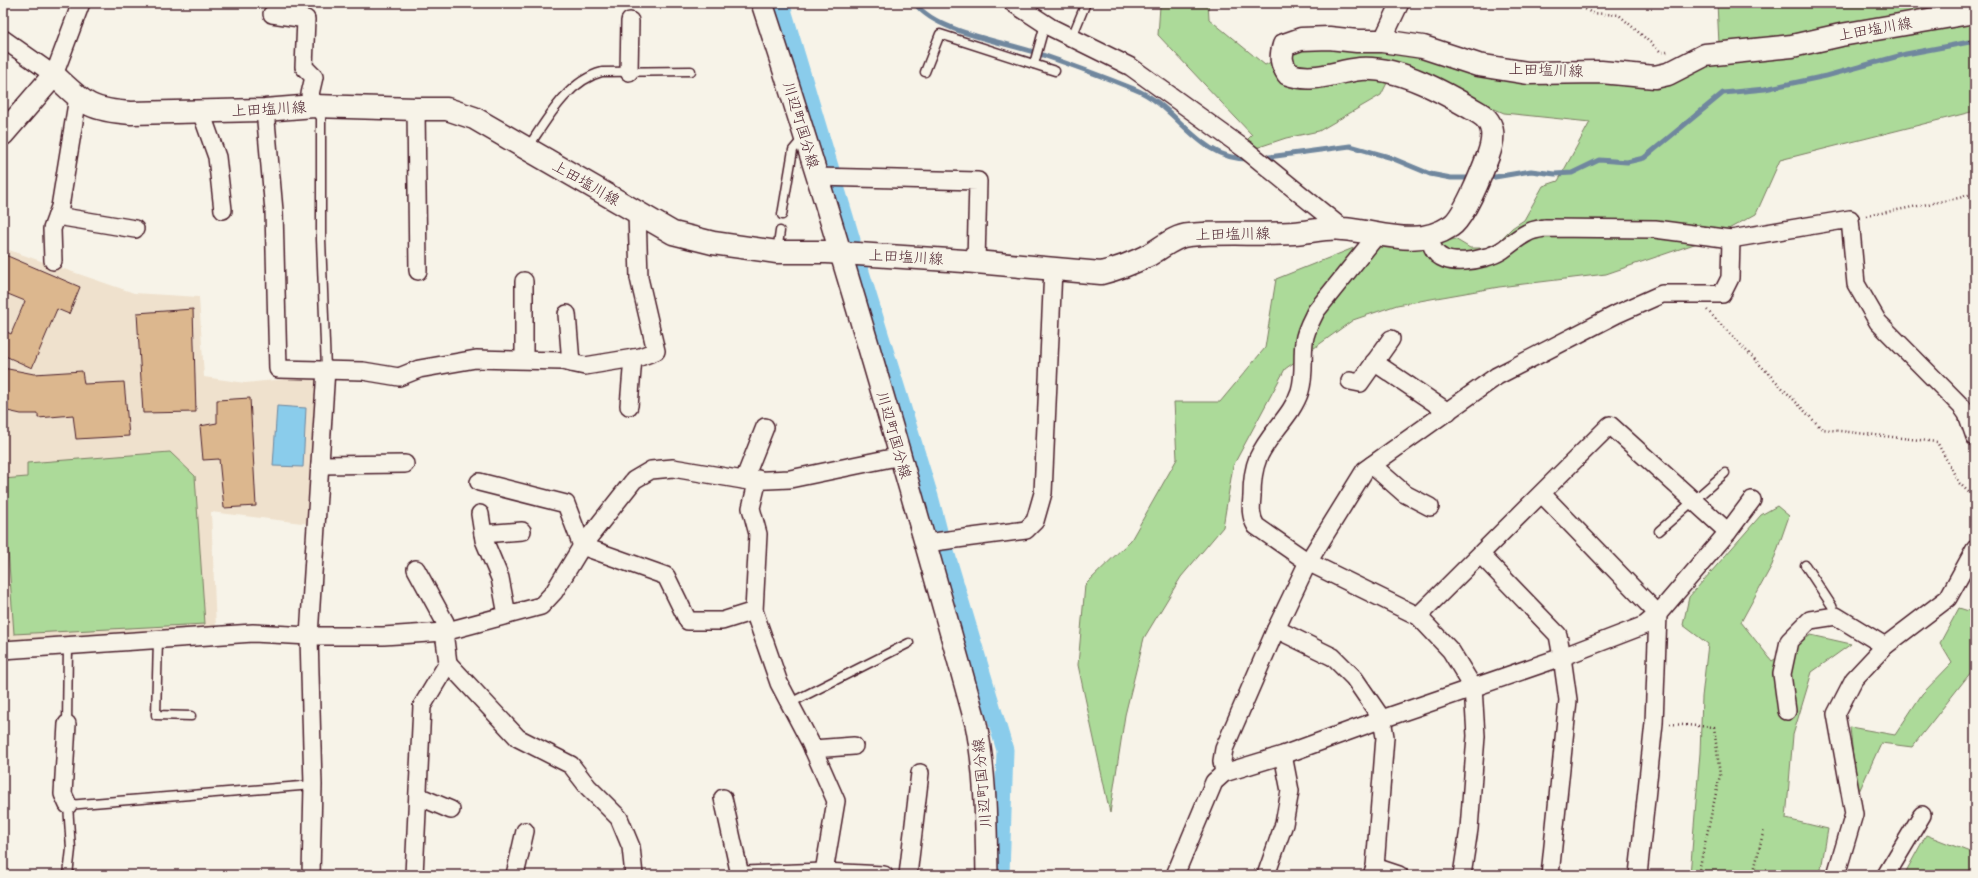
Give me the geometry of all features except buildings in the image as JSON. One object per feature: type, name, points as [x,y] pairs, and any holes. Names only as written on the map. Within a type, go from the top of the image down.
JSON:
[{"type":"main road","name":"上田塩川線","points":[[54,75],[78,97],[99,109],[113,112],[201,112],[265,110],[314,106],[416,109],[447,108],[474,118],[673,233],[712,243],[777,252],[827,252],[976,262],[1101,273],[1121,269],[1169,242],[1187,235],[1294,233],[1342,228],[1396,238],[1430,236],[1452,226],[1462,216],[1488,155],[1493,130],[1490,121],[1480,114],[1421,83],[1391,72],[1361,69],[1311,79],[1298,78],[1288,74],[1281,59],[1284,45],[1301,39],[1329,38],[1357,41],[1382,41],[1423,47],[1478,65],[1528,73],[1601,72],[1655,77],[1668,74],[1705,55],[1792,46],[1841,35],[1975,12]]},
{"type":"main road","points":[[3,134],[54,75]]},
{"type":"street","points":[[3,39],[54,75],[81,3]]},
{"type":"street","name":"川辺町国分線","points":[[762,3],[805,135],[901,456],[976,724],[985,781],[987,875]]},
{"type":"street","points":[[1013,3],[1045,24],[1130,67],[1252,155],[1342,228]]},
{"type":"street","points":[[1382,41],[1400,3]]},
{"type":"street","points":[[272,14],[306,19],[304,67],[314,77],[310,94],[314,106]]},
{"type":"street","points":[[629,72],[630,21]]},
{"type":"street","points":[[53,261],[52,229],[60,207],[78,97]]},
{"type":"street","points":[[416,109],[418,271]]},
{"type":"street","points":[[265,110],[274,211],[278,369],[326,369],[363,372],[399,378],[419,369],[476,359],[562,361],[585,366],[633,358],[656,351],[639,278],[638,213]]},
{"type":"street","points":[[201,112],[217,157],[223,210]]},
{"type":"street","points":[[817,177],[978,181],[976,262]]},
{"type":"street","points":[[57,216],[135,229]]},
{"type":"street","points":[[1430,236],[1433,249],[1439,256],[1461,262],[1485,258],[1502,251],[1516,238],[1529,232],[1545,228],[1655,229],[1731,239],[1850,219],[1856,284],[1878,322],[1962,407],[1967,414],[1975,437]]},
{"type":"street","points":[[1377,235],[1316,311],[1304,341],[1303,376],[1300,392],[1291,409],[1264,446],[1257,459],[1252,480],[1251,518],[1256,526],[1308,562],[1418,616],[1451,650],[1473,687],[1476,736],[1469,829],[1462,875]]},
{"type":"street","points":[[1224,773],[1222,761],[1224,749],[1276,629],[1308,562],[1365,470],[1498,376],[1617,314],[1662,294],[1722,294],[1730,278],[1731,239]]},
{"type":"street","points":[[926,543],[1026,530],[1035,521],[1043,493],[1053,269]]},
{"type":"street","points":[[524,281],[524,359]]},
{"type":"street","points":[[567,314],[571,363]]},
{"type":"street","points":[[1350,381],[1360,383],[1391,339]]},
{"type":"street","points":[[629,406],[633,358]]},
{"type":"street","points":[[1374,362],[1448,412]]},
{"type":"street","points":[[311,875],[313,786],[309,636],[326,369]]},
{"type":"street","points":[[1418,616],[1610,425],[1728,532]]},
{"type":"street","points":[[765,427],[751,480],[751,508],[758,534],[754,611],[779,683],[813,749],[836,801],[824,872]]},
{"type":"street","points":[[3,650],[253,633],[309,636],[391,636],[444,632],[541,606],[554,592],[582,546],[634,480],[651,470],[673,468],[751,480],[790,479],[901,456]]},
{"type":"street","points":[[320,465],[405,464]]},
{"type":"street","points":[[1372,465],[1406,494],[1430,507]]},
{"type":"street","points":[[479,482],[566,504],[582,546],[666,576],[688,621],[722,621],[754,611]]},
{"type":"street","points":[[1542,494],[1658,614],[1654,723],[1638,875]]},
{"type":"street","points":[[1175,875],[1214,782],[1224,773],[1283,755],[1562,657],[1645,625],[1658,614],[1728,532],[1752,500]]},
{"type":"street","points":[[480,514],[483,534],[500,578],[507,615]]},
{"type":"street","points":[[483,534],[522,531]]},
{"type":"street","points":[[1836,875],[1854,814],[1836,714],[1854,679],[1885,646],[1948,598],[1975,549]]},
{"type":"street","points":[[1481,555],[1558,635],[1568,700],[1550,875]]},
{"type":"street","points":[[416,569],[445,622],[444,632],[448,663],[518,738],[571,766],[588,787],[619,818],[631,848],[634,875]]},
{"type":"street","points":[[1787,711],[1782,674],[1789,641],[1810,620],[1836,616],[1885,646]]},
{"type":"street","points":[[1276,629],[1333,657],[1354,678],[1382,719],[1385,737],[1373,871],[1399,875]]},
{"type":"street","points":[[414,875],[422,706],[448,663]]},
{"type":"street","points":[[67,724],[63,794],[68,805]]},
{"type":"street","points":[[813,749],[854,746]]},
{"type":"street","points":[[1266,875],[1284,824],[1290,791],[1283,755]]},
{"type":"street","points":[[908,875],[920,773]]},
{"type":"street","points":[[418,796],[451,810]]},
{"type":"street","points":[[723,798],[740,875]]},
{"type":"street","points":[[1886,875],[1922,815]]},
{"type":"street","points":[[515,875],[525,831]]},
{"type":"street","points":[[746,875],[824,872],[884,875]]},
{"type":"lane","points":[[1072,37],[1086,3]]},
{"type":"lane","points":[[1034,64],[1045,24]]},
{"type":"lane","points":[[925,72],[940,34],[1054,71]]},
{"type":"lane","points":[[526,149],[551,113],[569,92],[589,76],[602,72],[691,71]]},
{"type":"lane","points":[[314,106],[321,118],[320,239],[326,369]]},
{"type":"lane","points":[[782,215],[793,150],[805,135]]},
{"type":"lane","points":[[777,252],[780,231]]},
{"type":"lane","points":[[1659,531],[1726,473]]},
{"type":"lane","points":[[1805,565],[1832,606],[1836,616]]},
{"type":"lane","points":[[158,640],[156,715],[191,716]]},
{"type":"lane","points":[[790,703],[909,643]]},
{"type":"lane","points":[[67,724],[68,646]]},
{"type":"lane","points":[[68,875],[71,849],[68,805],[313,786]]},
{"type":"path","points":[[1575,3],[1592,13],[1619,15],[1661,52],[1669,52]]},
{"type":"path","points":[[1850,219],[1959,198],[1975,193]]},
{"type":"path","points":[[1691,294],[1822,429],[1937,442],[1959,483],[1975,498]]},
{"type":"path","points":[[1654,723],[1714,727],[1720,775],[1698,875]]},
{"type":"path","points":[[1753,875],[1764,829]]},
{"type":"shaded area","points":[[3,248],[134,293],[199,297],[204,377],[245,383],[318,376],[310,524],[211,512],[216,629],[3,644]]},
{"type":"green space","points":[[1156,3],[1208,3],[1209,19],[1265,65],[1301,47],[1357,47],[1562,78],[1706,59],[1975,17],[1975,111],[1780,160],[1756,214],[1712,238],[1606,274],[1499,287],[1397,305],[1353,320],[1285,369],[1233,466],[1223,527],[1181,577],[1144,638],[1125,715],[1110,813],[1078,665],[1085,585],[1131,540],[1177,459],[1174,402],[1220,402],[1265,348],[1276,279],[1366,243],[1438,243],[1455,239],[1470,248],[1485,248],[1498,242],[1512,228],[1524,220],[1543,186],[1558,181],[1590,122],[1504,113],[1395,67],[1381,95],[1319,131],[1286,138],[1253,149],[1245,142],[1252,135],[1158,35],[1160,6]]},
{"type":"green space","points":[[1717,3],[1975,3],[1790,42],[1719,44]]},
{"type":"green space","points":[[170,452],[195,476],[205,624],[14,634],[3,479],[27,477],[27,463]]},
{"type":"green space","points":[[1777,506],[1789,516],[1772,565],[1741,622],[1772,661],[1811,635],[1851,644],[1812,672],[1793,735],[1786,819],[1828,829],[1820,875],[1690,875],[1700,753],[1702,697],[1708,644],[1683,625],[1689,597],[1761,515]]},
{"type":"green space","points":[[1959,608],[1975,613],[1975,667],[1912,747],[1881,743],[1857,796],[1850,727],[1895,735],[1922,694],[1952,663],[1940,643]]},
{"type":"green space","points":[[1926,835],[1975,854],[1975,875],[1904,875]]},
{"type":"water","points":[[277,406],[306,408],[303,467],[273,466]]},
{"type":"waterway","points":[[781,3],[852,240]]},
{"type":"waterway","points":[[915,3],[925,13],[938,22],[954,29],[1037,53],[1134,89],[1150,97],[1164,107],[1201,142],[1215,151],[1231,157],[1250,159]]},
{"type":"waterway","points":[[1489,178],[1531,171],[1555,174],[1572,173],[1599,160],[1627,162],[1644,158],[1723,93],[1765,89],[1826,76],[1906,54],[1975,41]]},
{"type":"waterway","points":[[1262,158],[1350,146],[1389,157],[1430,174],[1451,178],[1470,178]]},
{"type":"waterway","points":[[861,272],[931,500],[939,531]]},
{"type":"waterway","points":[[946,552],[1005,750],[1001,875]]}]
